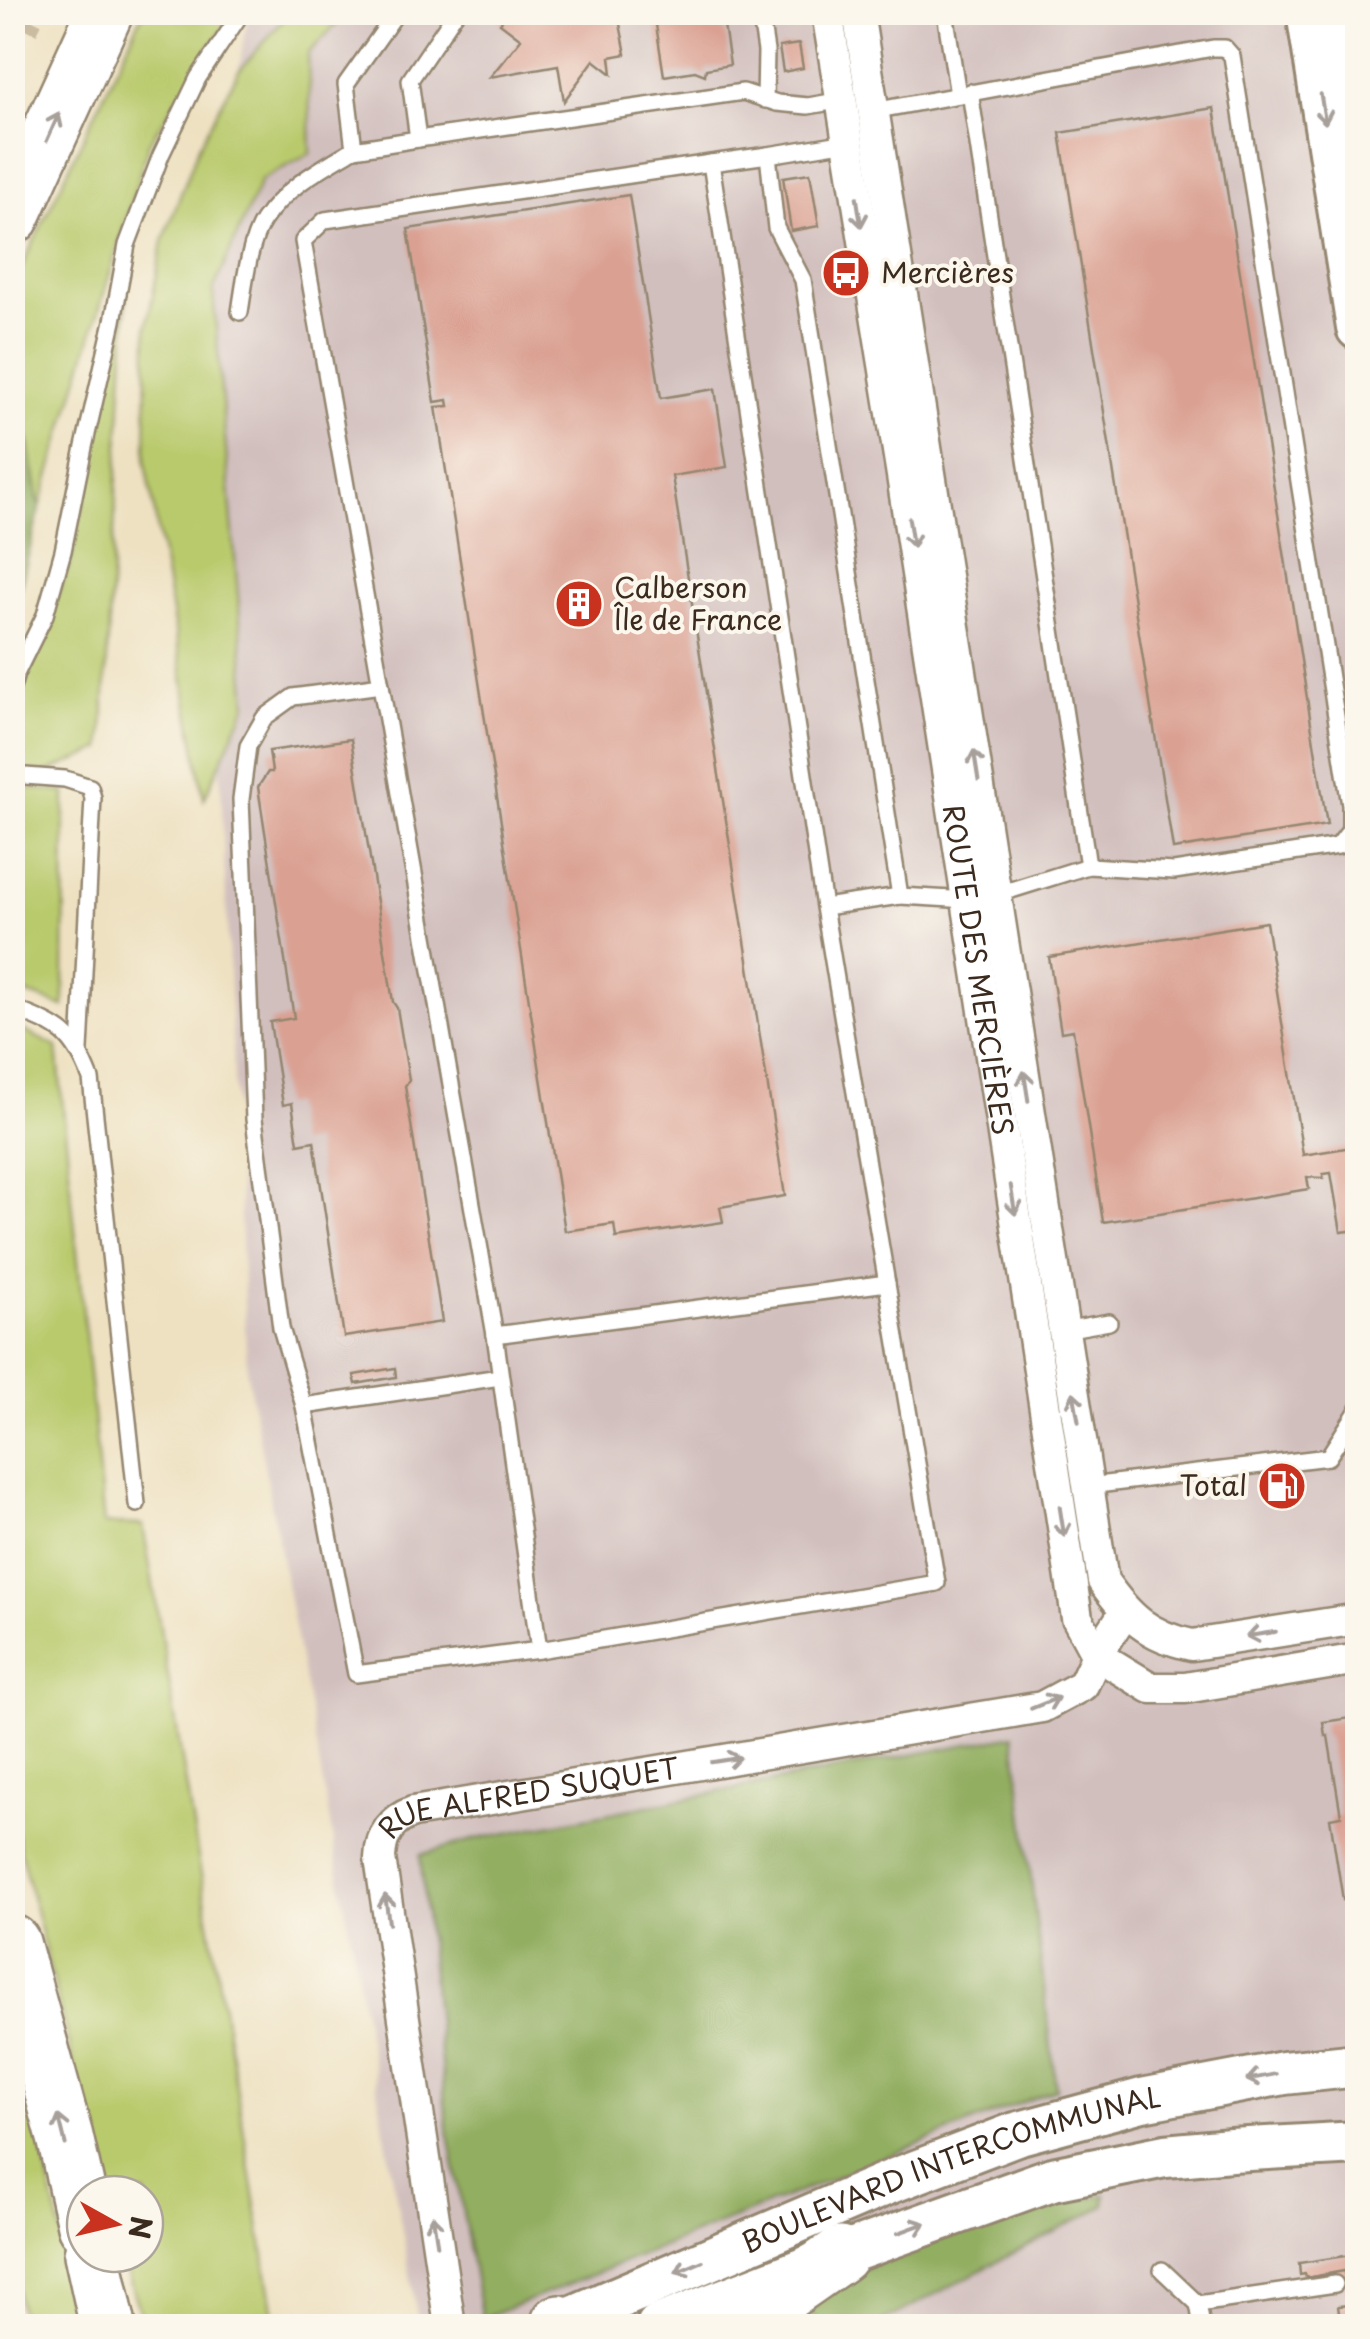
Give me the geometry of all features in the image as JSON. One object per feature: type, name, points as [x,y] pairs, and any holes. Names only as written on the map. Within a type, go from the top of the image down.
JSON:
[{"type":"highway","points":[[12,216],[105,12]]},
{"type":"highway","points":[[12,1943],[73,2174]]},
{"type":"highway","points":[[744,2326],[840,2255]]},
{"type":"highway","points":[[97,2274],[110,2323]]},
{"type":"main road","points":[[1308,12],[1358,328]]},
{"type":"main road","points":[[1339,12],[1358,130]]},
{"type":"main road","name":"BOULEVARD INTERCOMMUNAL","points":[[564,2325],[895,2180],[1016,2134],[1142,2100],[1284,2073],[1358,2064]]},
{"type":"main road","name":"BOULEVARD INTERCOMMUNAL","points":[[658,2326],[1052,2179],[1164,2156],[1358,2143]]},
{"type":"street","name":"ROUTE DES MERCIÈRES","points":[[826,12],[840,100],[866,130]]},
{"type":"street","name":"ROUTE DES MERCIÈRES","points":[[858,12],[866,130],[1048,1333],[1077,1618],[1097,1655]]},
{"type":"street","name":"ROUTE DES MERCIÈRES","points":[[1048,1333],[1089,1486],[1103,1582],[1125,1612],[1149,1630],[1192,1644],[1358,1619]]},
{"type":"street","name":"RUE ALFRED SUQUET","points":[[450,2326],[380,1858],[381,1843],[399,1817],[1042,1707],[1083,1685],[1125,1612]]},
{"type":"street","points":[[1097,1655],[1140,1683],[1164,1689],[1358,1659]]},
{"type":"lane","points":[[12,688],[45,615],[63,551],[127,244],[161,155],[198,78],[242,12]]},
{"type":"lane","points":[[354,149],[346,84],[397,12]]},
{"type":"lane","points":[[760,12],[766,52],[765,100]]},
{"type":"lane","points":[[945,12],[964,94],[1088,866]]},
{"type":"lane","points":[[418,139],[410,80],[451,14]]},
{"type":"lane","points":[[540,1650],[495,1335],[303,241],[325,220],[768,155],[866,130],[964,94],[1225,48],[1232,56],[1347,785],[1350,830],[1338,846],[1174,871],[1088,866],[982,898],[900,896],[824,906]]},
{"type":"lane","points":[[240,312],[261,223],[284,196],[354,149],[743,92],[765,100],[808,106],[840,100]]},
{"type":"lane","points":[[768,155],[776,228],[803,280],[900,896]]},
{"type":"lane","points":[[381,685],[293,697],[264,718],[248,746],[241,799],[254,1119],[281,1328],[304,1406],[356,1674],[540,1650],[936,1583],[824,906],[711,163]]},
{"type":"lane","points":[[12,775],[65,780],[90,788],[94,798],[80,1050]]},
{"type":"lane","points":[[12,1008],[58,1026],[80,1050],[91,1080],[138,1504]]},
{"type":"lane","points":[[495,1335],[887,1283]]},
{"type":"lane","points":[[1048,1333],[1108,1322]]},
{"type":"lane","points":[[304,1406],[500,1378]]},
{"type":"lane","points":[[1089,1486],[1328,1456],[1358,1410]]},
{"type":"lane","points":[[1162,2270],[1198,2304],[1202,2326]]},
{"type":"lane","points":[[1198,2304],[1335,2284]]},
{"type":"shaded area","points":[[248,13],[1357,13],[1357,2326],[419,2326],[247,1373],[200,309]]},
{"type":"green space","points":[[143,13],[233,13],[149,143],[40,508],[23,414],[13,422],[12,287]]},
{"type":"green space","points":[[289,13],[347,13],[308,54],[311,153],[261,180],[213,291],[247,704],[204,799],[146,463],[147,326],[163,241],[199,146],[238,72]]},
{"type":"green space","points":[[127,298],[102,749],[49,772],[17,772],[13,764],[13,730],[25,677],[71,560]]},
{"type":"green space","points":[[23,413],[40,508],[13,615],[13,422]]},
{"type":"green space","points":[[13,786],[65,792],[64,1007],[13,989]]},
{"type":"green space","points":[[12,1025],[57,1047],[104,1524],[143,1525],[276,2326],[144,2326],[127,2274],[165,2274],[165,2174],[101,2174],[13,1822]]},
{"type":"green space","points":[[1014,1735],[1056,2089],[482,2319],[447,2123],[420,1855],[476,1839]]},
{"type":"green space","points":[[12,2021],[65,2249],[65,2274],[71,2274],[83,2326],[23,2326],[12,2260]]},
{"type":"green space","points":[[1106,2194],[1104,2206],[874,2326],[825,2326],[791,2296],[999,2216]]},
{"type":"building","points":[[508,12],[629,12],[620,24],[626,54],[610,57],[612,74],[594,60],[564,101],[558,65],[490,77],[521,39],[500,23]]},
{"type":"building","points":[[654,12],[722,12],[730,65],[706,69],[705,75],[695,71],[664,76]]},
{"type":"building","points":[[799,44],[803,68],[783,72],[779,47]]},
{"type":"building","points":[[1214,108],[1327,825],[1173,849],[1060,133]]},
{"type":"building","points":[[810,173],[819,226],[791,231],[783,177]]},
{"type":"building","name":"Calberson Île de France","points":[[629,195],[661,398],[715,389],[727,467],[672,476],[785,1196],[720,1207],[723,1222],[616,1238],[614,1224],[565,1231],[436,407],[449,406],[448,400],[435,402],[408,229]]},
{"type":"building","points":[[351,739],[409,1080],[405,1086],[442,1322],[344,1337],[314,1141],[298,1144],[292,1103],[283,1105],[270,1022],[294,1018],[258,787],[272,772],[269,751]]},
{"type":"building","points":[[1266,922],[1303,1155],[1358,1146],[1358,1230],[1341,1232],[1331,1173],[1323,1174],[1323,1178],[1307,1177],[1309,1189],[1103,1222],[1073,1030],[1061,1032],[1049,957]]},
{"type":"building","points":[[395,1368],[396,1377],[356,1384],[354,1375]]},
{"type":"building","points":[[1358,1717],[1358,1898],[1343,1900],[1330,1818],[1341,1816],[1323,1722]]},
{"type":"building","points":[[1358,2254],[1358,2326],[1341,2326],[1338,2306],[1349,2305],[1344,2271],[1306,2278],[1305,2274],[1300,2275],[1299,2263]]},
{"type":"tunnel","points":[[12,22],[17,12]]},
{"type":"place","name":"Mercières","points":[[846,273]]},
{"type":"place","name":"Calberson Île de France","points":[[579,604]]},
{"type":"place","name":"Total","points":[[1282,1486]]}]
